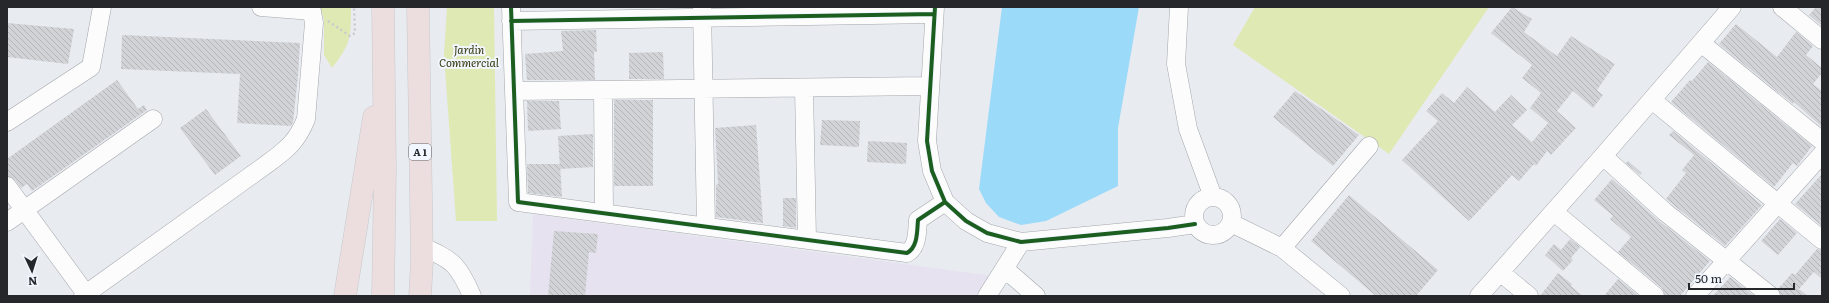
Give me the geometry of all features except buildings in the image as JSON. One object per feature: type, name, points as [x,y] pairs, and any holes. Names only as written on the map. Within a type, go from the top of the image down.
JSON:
[{"type":"highway","points":[[383,7],[385,170],[383,296]]},
{"type":"highway","name":"A 1","points":[[418,7],[421,254],[420,296]]},
{"type":"highway","points":[[345,296],[374,118],[384,33]]},
{"type":"highway","points":[[421,254],[426,296]]},
{"type":"street","points":[[7,122],[92,67],[102,7]]},
{"type":"street","points":[[7,186],[84,295],[268,164],[293,144],[301,132],[306,119],[314,23],[312,9],[261,7]]},
{"type":"street","points":[[1179,7],[1176,64],[1188,129],[1213,197]]},
{"type":"street","points":[[1479,296],[1732,7]]},
{"type":"street","points":[[1782,7],[1822,40]]},
{"type":"street","points":[[945,202],[918,220],[915,245],[912,250],[907,253],[518,202],[511,14],[935,11],[927,141],[932,171],[945,202],[966,221],[987,233],[1021,242],[1168,228],[1195,224]]},
{"type":"street","points":[[702,13],[706,226]]},
{"type":"street","points":[[1701,43],[1822,141]]},
{"type":"street","points":[[514,92],[930,86]]},
{"type":"street","points":[[804,88],[807,239]]},
{"type":"street","points":[[603,90],[604,213]]},
{"type":"street","points":[[1652,100],[1822,240]]},
{"type":"street","points":[[7,222],[153,119]]},
{"type":"street","points":[[1282,248],[1369,146]]},
{"type":"street","points":[[1695,296],[1822,154]]},
{"type":"street","points":[[1603,156],[1665,212],[1772,296]]},
{"type":"street","points":[[1213,197],[1222,199],[1229,205],[1232,214],[1231,223],[1225,230],[1218,234],[1209,234],[1201,231],[1195,224],[1194,214],[1197,205],[1204,199],[1213,197]]},
{"type":"street","points":[[1554,212],[1655,296]]},
{"type":"street","points":[[1231,223],[1282,248],[1341,296]]},
{"type":"street","points":[[987,296],[1021,242]]},
{"type":"street","points":[[421,254],[446,256],[462,273],[472,296]]},
{"type":"street","points":[[1005,269],[1036,296]]},
{"type":"street","points":[[1500,272],[1529,296]]},
{"type":"path","points":[[312,9],[350,36],[355,33],[354,7]]},
{"type":"shaded area","points":[[533,214],[993,276],[980,296],[530,296]]},
{"type":"green space","points":[[320,7],[351,7],[349,40],[343,53],[332,68],[324,55],[324,19]]},
{"type":"green space","name":"Jardin Commercial","points":[[447,7],[494,7],[497,221],[456,221],[444,55]]},
{"type":"green space","points":[[1255,7],[1489,7],[1389,154],[1233,45]]},
{"type":"water","points":[[1002,7],[1139,7],[1118,128],[1118,186],[1046,221],[1021,225],[999,217],[986,203],[979,189]]},
{"type":"cycle path","points":[[511,7],[518,202],[907,253],[911,250],[915,243],[918,220],[945,202]]},
{"type":"cycle path","points":[[935,7],[927,141],[932,171],[945,202],[966,221],[987,233],[1021,242],[1168,228],[1195,224]]},
{"type":"cycle path","points":[[511,21],[934,14]]}]
